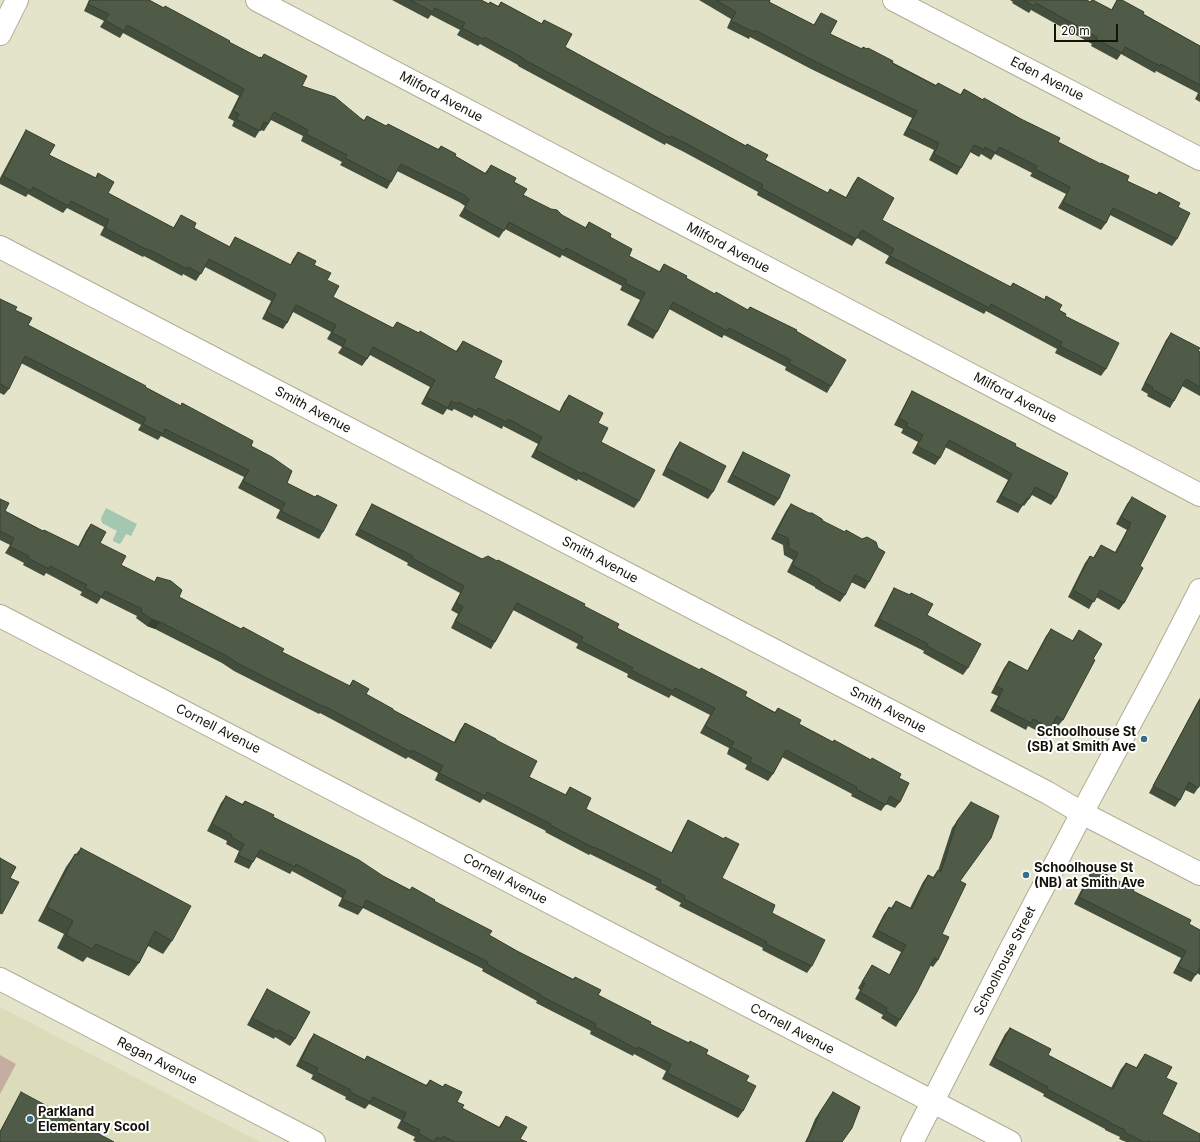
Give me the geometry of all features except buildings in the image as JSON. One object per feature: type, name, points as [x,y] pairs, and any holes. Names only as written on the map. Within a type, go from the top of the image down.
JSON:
[{"type":"street","points":[[0,34],[17,0]]},
{"type":"street","name":"Milford Avenue","points":[[257,0],[1200,495]]},
{"type":"street","name":"Eden Avenue","points":[[894,0],[1200,159]]},
{"type":"street","name":"Smith Avenue","points":[[0,247],[1048,793],[1200,874]]},
{"type":"street","name":"Schoolhouse Street","points":[[912,1142],[1010,949],[1200,590]]},
{"type":"street","name":"Cornell Avenue","points":[[0,616],[1010,1142]]},
{"type":"street","name":"Regan Avenue","points":[[0,979],[314,1142]]},
{"type":"shaded area","points":[[106,508],[137,524],[131,536],[126,534],[119,544],[113,541],[117,531],[102,523],[101,518]]},
{"type":"shaded area","points":[[0,1007],[260,1142],[0,1142]]},
{"type":"shaded area","points":[[0,1055],[16,1064],[0,1094]]},
{"type":"place","name":"Schoolhouse St (SB) at Smith Ave","points":[[1144,739]]},
{"type":"place","name":"Schoolhouse St (NB) at Smith Ave","points":[[1026,875]]},
{"type":"place","name":"Parkland Elementary Scool","points":[[30,1119]]}]
